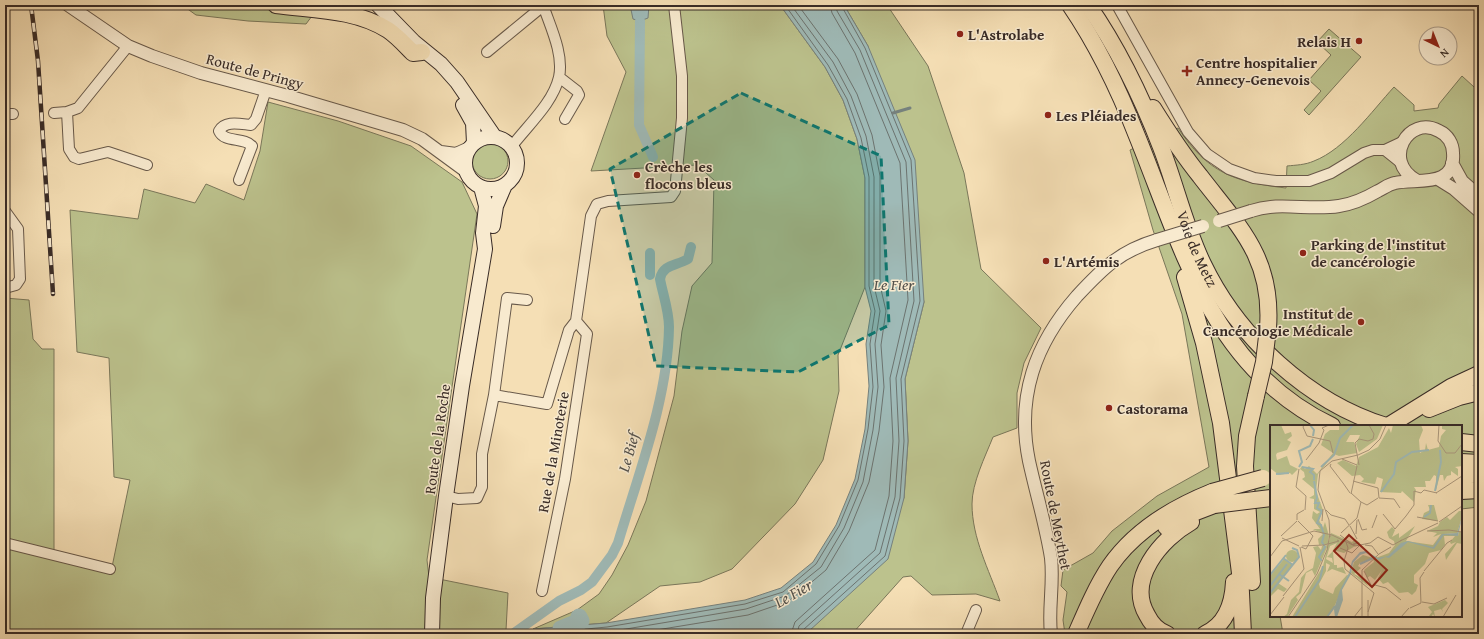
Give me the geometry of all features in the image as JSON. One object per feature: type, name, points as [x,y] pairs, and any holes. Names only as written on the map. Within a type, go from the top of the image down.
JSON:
[{"type":"highway","points":[[276,5],[338,12],[368,20],[389,31],[413,53],[418,47]]},
{"type":"highway","name":"Voie de Metz","points":[[1070,5],[1106,65],[1137,136],[1166,212]]},
{"type":"highway","name":"Voie de Metz","points":[[1088,5],[1119,56],[1161,146],[1202,263],[1230,309],[1253,338],[1297,378],[1338,404],[1385,425]]},
{"type":"highway","points":[[1119,56],[1183,155],[1251,243],[1259,261],[1268,292],[1268,328],[1264,362],[1248,436],[1245,466],[1254,634]]},
{"type":"highway","points":[[1166,212],[1202,295],[1233,345],[1251,366],[1275,388],[1297,405],[1330,425]]},
{"type":"highway","points":[[1166,212],[1210,369],[1228,466],[1240,573],[1243,634]]},
{"type":"highway","points":[[1397,425],[1451,387],[1479,374]]},
{"type":"highway","points":[[1389,425],[1410,415],[1479,392]]},
{"type":"highway","points":[[1462,438],[1479,438]]},
{"type":"highway","points":[[1462,442],[1479,444]]},
{"type":"highway","points":[[1462,462],[1479,463]]},
{"type":"highway","points":[[1462,476],[1479,474]]},
{"type":"highway","points":[[1087,634],[1108,588],[1120,569],[1136,550],[1167,525],[1267,477]]},
{"type":"highway","points":[[1462,491],[1479,490]]},
{"type":"highway","points":[[1076,634],[1102,578],[1126,546],[1147,527],[1164,515],[1213,503],[1270,498]]},
{"type":"highway","points":[[1167,634],[1154,625],[1144,610],[1141,597],[1143,574],[1161,546],[1213,503],[1270,505]]},
{"type":"highway","points":[[1205,634],[1218,626],[1230,606],[1233,594],[1235,534]]},
{"type":"main road","points":[[378,5],[418,47],[458,97],[469,114],[474,129],[471,146],[465,161],[467,172],[474,183],[489,189],[505,185],[512,179],[518,163],[512,146],[501,138],[494,136],[487,137],[471,146]]},
{"type":"main road","points":[[418,47],[441,64],[457,82],[494,136]]},
{"type":"main road","name":"Route de la Roche","points":[[485,249],[491,235],[500,194],[505,185]]},
{"type":"main road","name":"Route de la Roche","points":[[432,634],[433,598],[446,496],[462,386],[485,249],[484,233],[486,206],[481,187]]},
{"type":"street","name":"Route de Pringy","points":[[68,5],[128,46],[182,67],[403,130],[422,140],[467,172]]},
{"type":"street","points":[[487,52],[543,5],[559,57],[559,77],[550,98],[512,146]]},
{"type":"street","name":"Rue de la Minoterie","points":[[494,395],[546,404],[569,330],[576,321],[592,216],[597,204],[608,201],[671,197],[675,191],[682,111],[682,76],[674,5]]},
{"type":"street","points":[[1117,5],[1188,132],[1206,154],[1229,169],[1254,178],[1301,182],[1331,173],[1364,153],[1373,150],[1385,150],[1402,142]]},
{"type":"street","points":[[54,113],[67,112],[78,108],[128,46]]},
{"type":"street","points":[[559,77],[577,91],[579,95],[566,119]]},
{"type":"street","points":[[239,180],[252,146],[245,141],[224,136],[219,131],[224,125],[229,124],[251,125],[256,119],[266,90]]},
{"type":"street","points":[[67,112],[69,149],[74,157],[79,159],[108,152],[147,165]]},
{"type":"street","points":[[1385,150],[1401,164],[1410,177],[1424,182],[1438,179],[1444,175],[1452,163],[1454,152],[1451,143],[1445,135],[1438,130],[1428,128],[1416,130],[1408,135],[1402,142],[1399,152],[1401,164],[1393,183]]},
{"type":"street","points":[[440,152],[456,154],[471,146]]},
{"type":"street","points":[[1452,163],[1462,181],[1479,196]]},
{"type":"street","points":[[1438,179],[1454,189],[1479,211]]},
{"type":"street","points":[[1393,183],[1416,180]]},
{"type":"street","name":"Route de Meythet","points":[[1051,634],[1053,580],[1051,557],[1029,460],[1025,428],[1026,400],[1032,371],[1044,344],[1064,311],[1109,263],[1125,252],[1157,240],[1251,211],[1276,205],[1324,208],[1340,206],[1368,197],[1393,183]]},
{"type":"street","points":[[5,211],[18,229],[20,279],[16,285],[5,288]]},
{"type":"street","points":[[446,496],[458,499],[476,498],[482,487],[482,454],[494,395],[506,298],[527,300]]},
{"type":"street","name":"Rue de la Minoterie","points":[[542,591],[565,478],[587,334],[576,321]]},
{"type":"street","points":[[5,543],[110,569]]},
{"type":"street","points":[[966,634],[976,610]]},
{"type":"highlighted area","points":[[741,93],[881,156],[889,325],[798,372],[656,366],[610,169]]},
{"type":"green space","points":[[182,5],[246,5],[302,12],[315,12],[306,24],[248,21],[196,15]]},
{"type":"green space","points":[[603,5],[780,5],[825,67],[843,100],[857,139],[865,178],[865,287],[838,355],[839,391],[823,460],[795,504],[732,569],[700,582],[660,586],[606,623],[533,629],[577,610],[599,594],[612,575],[628,545],[646,501],[674,396],[682,331],[692,286],[712,263],[714,180],[697,165],[591,171],[626,72],[607,36]]},
{"type":"green space","points":[[844,5],[887,5],[928,66],[964,173],[981,269],[1041,328],[1024,363],[1017,393],[1017,428],[993,437],[974,487],[972,504],[975,529],[986,566],[1000,601],[976,594],[932,595],[911,576],[903,577],[852,634],[801,634],[809,631],[904,498],[908,441],[905,379],[924,302],[868,46]]},
{"type":"green space","points":[[1329,29],[1361,57],[1309,115],[1304,110],[1321,91],[1309,80],[1331,55],[1317,42]]},
{"type":"green space","points":[[1462,76],[1474,87],[1479,88],[1479,507],[1462,509],[1462,425],[1270,425],[1270,617],[1280,617],[1283,634],[1065,634],[1063,620],[1067,592],[1061,586],[1063,570],[1093,553],[1112,531],[1157,496],[1209,467],[1182,314],[1153,230],[1130,150],[1178,128],[1200,156],[1224,173],[1251,182],[1286,188],[1287,166],[1311,162],[1336,148],[1347,139],[1394,87],[1414,105],[1414,111],[1438,108],[1439,104]]},
{"type":"green space","points":[[268,102],[338,121],[411,146],[462,182],[477,214],[427,560],[429,577],[508,593],[506,630],[504,634],[5,634],[5,298],[29,300],[33,339],[42,349],[54,349],[54,551],[112,567],[130,480],[114,477],[109,358],[77,352],[70,210],[138,219],[144,189],[195,203],[206,184],[244,200],[260,151]]},
{"type":"green space","points":[[493,143],[503,148],[507,154],[507,168],[503,174],[497,178],[487,179],[477,174],[473,168],[472,158],[477,148],[483,144]]},
{"type":"water","points":[[630,5],[649,5],[648,18],[640,21],[633,19]]},
{"type":"water","name":"Le Fier","points":[[780,5],[844,5],[868,46],[915,160],[924,302],[905,379],[908,441],[904,498],[888,559],[809,631],[801,634],[529,634],[533,629],[606,623],[745,600],[781,588],[813,562],[836,525],[855,479],[865,429],[869,386],[866,344],[871,311],[865,287],[865,178],[857,139],[843,100],[825,67]]},
{"type":"waterway","points":[[640,21],[639,125],[653,157]]},
{"type":"waterway","points":[[893,113],[910,108]]},
{"type":"waterway","name":"Le Bief","points":[[514,633],[559,601],[581,590],[592,582],[612,555],[618,543],[651,436],[663,382],[667,354],[669,321],[660,279],[667,268],[688,259],[691,247]]},
{"type":"waterway","points":[[650,253],[650,275]]},
{"type":"waterway","points":[[561,634],[561,629],[581,621],[579,617]]},
{"type":"railway","points":[[31,5],[38,61],[53,294]]},
{"type":"place","name":"L'Astrolabe","points":[[960,34]]},
{"type":"place","name":"Relais H","points":[[1359,41]]},
{"type":"place","name":"Centre hospitalier Annecy-Genevois","points":[[1187,71]]},
{"type":"place","name":"Les Pléiades","points":[[1048,115]]},
{"type":"place","name":"Crèche les flocons bleus","points":[[637,175]]},
{"type":"place","name":"Parking de l'institut de cancérologie","points":[[1303,253]]},
{"type":"place","name":"L'Artémis","points":[[1046,261]]},
{"type":"place","name":"Institut de Cancérologie Médicale","points":[[1361,322]]},
{"type":"place","name":"Castorama","points":[[1109,408]]}]
